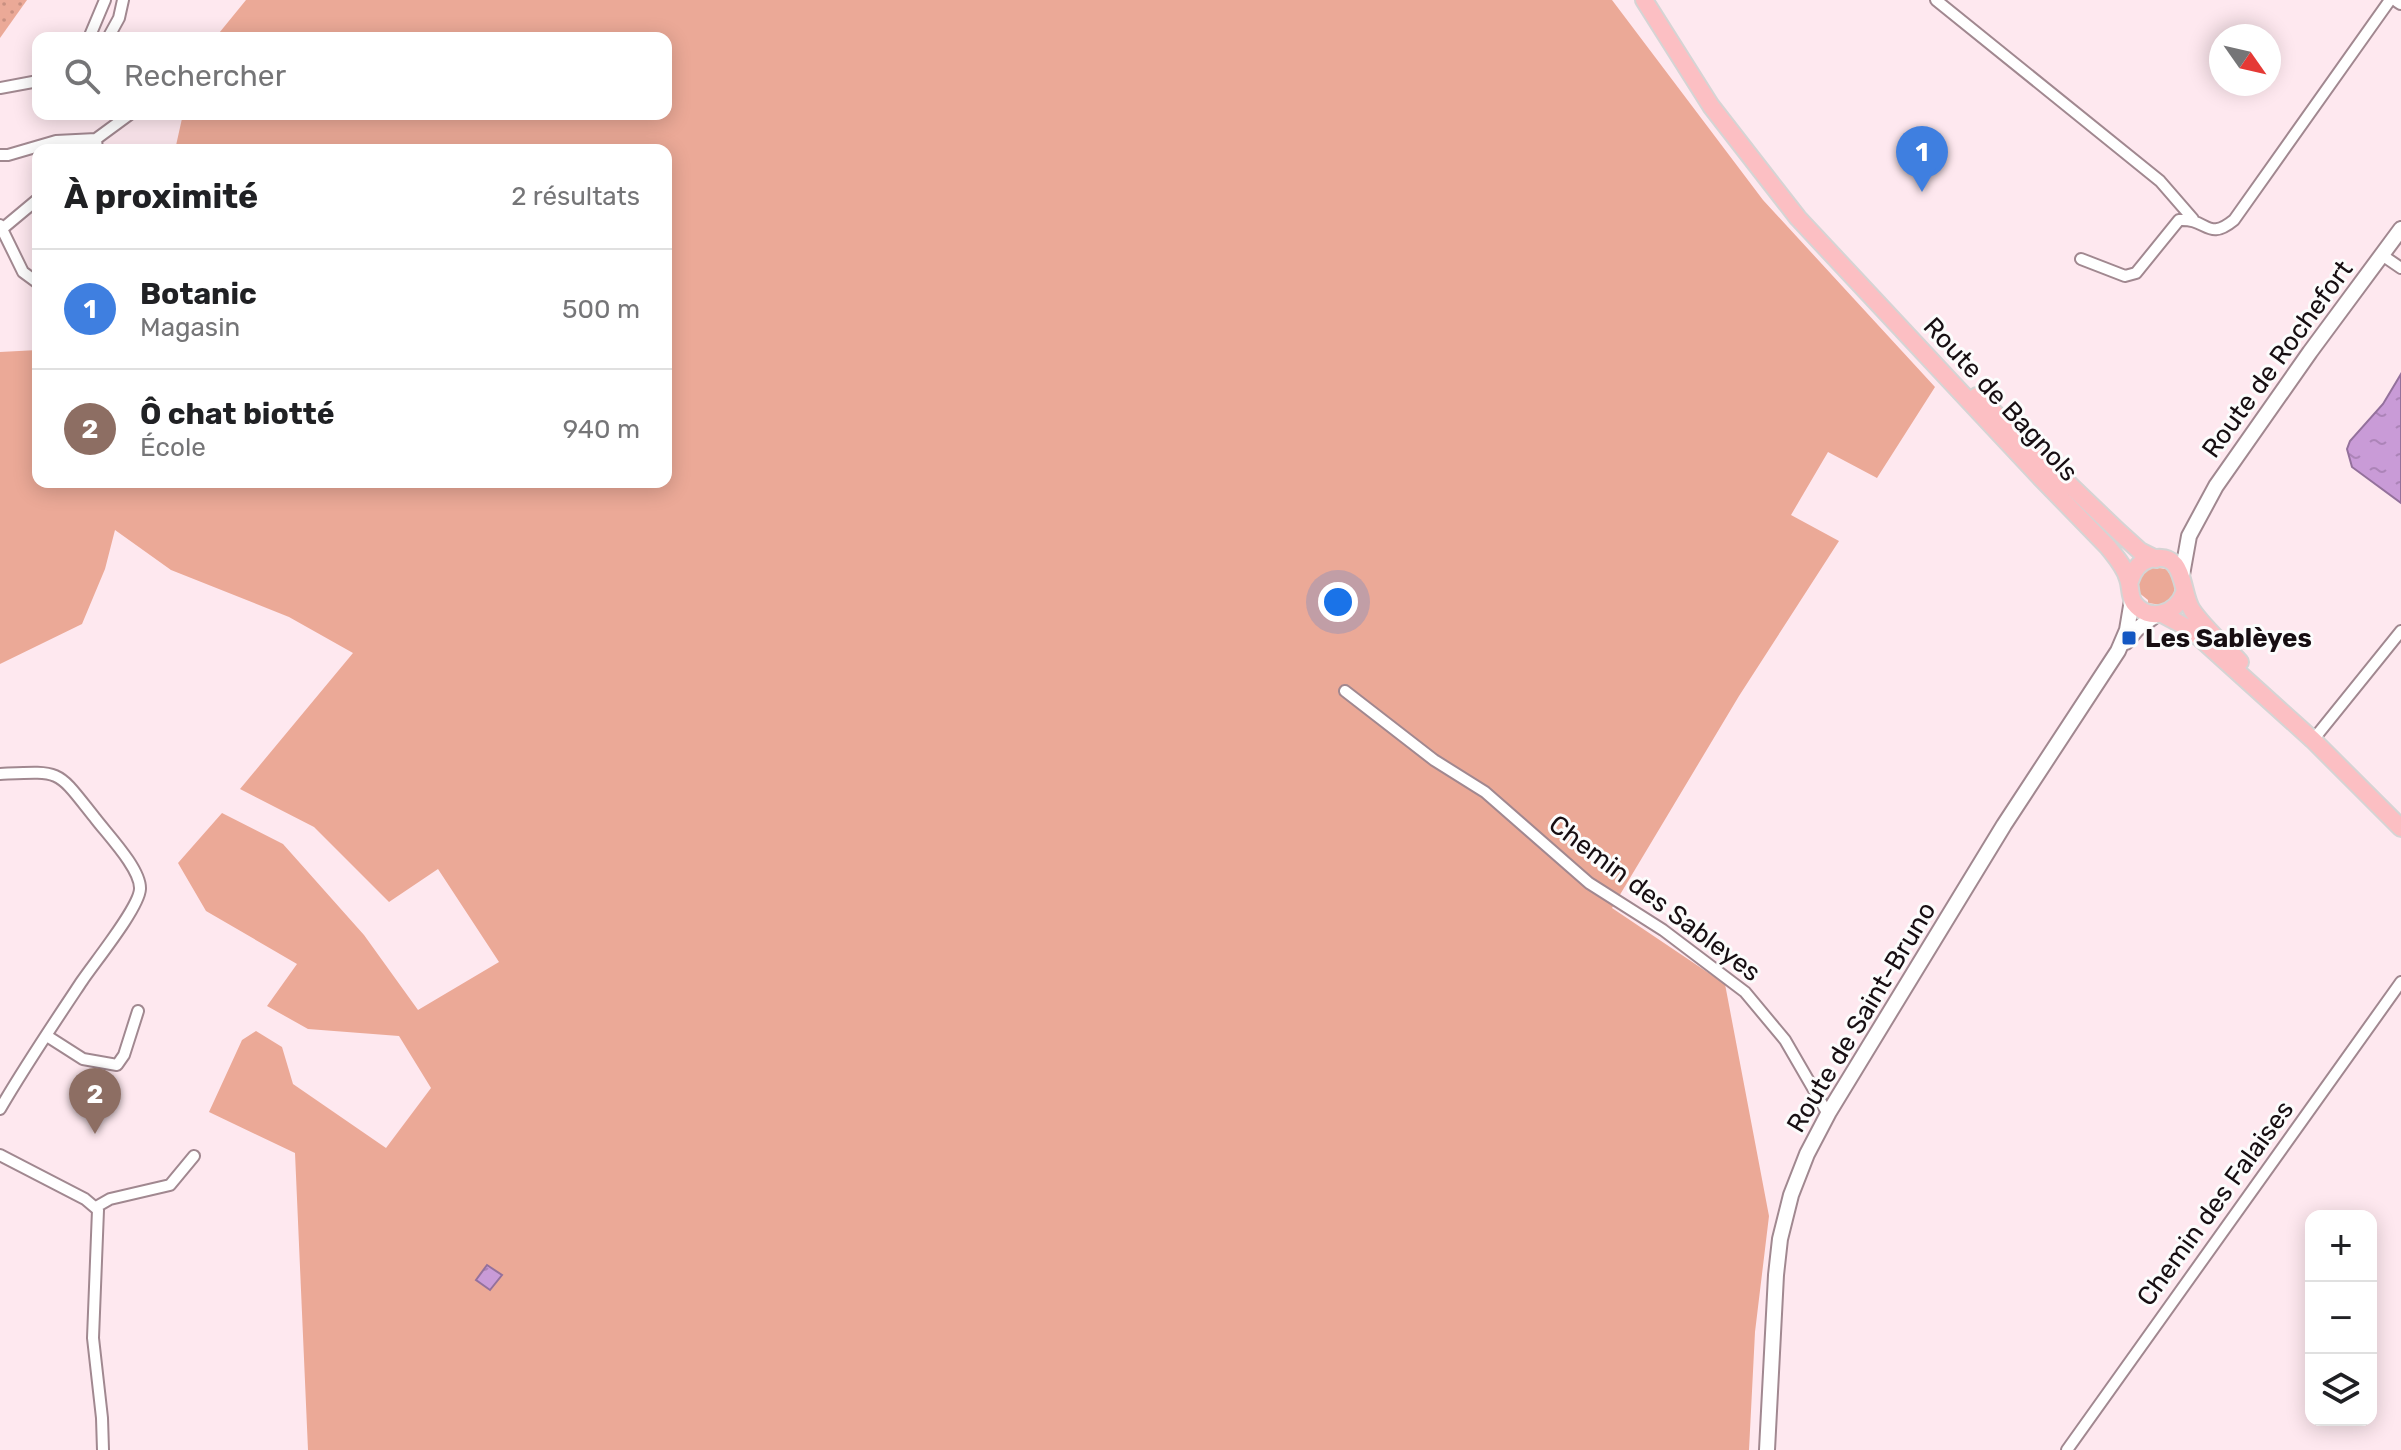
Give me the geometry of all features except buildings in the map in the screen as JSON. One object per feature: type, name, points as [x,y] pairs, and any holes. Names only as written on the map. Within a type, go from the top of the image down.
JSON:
[{"type":"main road","points":[[1644,0],[1711,106],[1752,161],[1798,218],[1903,328]]},
{"type":"main road","name":"Route de Bagnols","points":[[1903,328],[2140,551],[2173,564],[2182,575]]},
{"type":"main road","name":"Route de Bagnols","points":[[1903,328],[2028,465],[2099,537],[2130,581],[2132,600]]},
{"type":"main road","points":[[2130,581],[2139,565],[2158,559]]},
{"type":"main road","points":[[2182,575],[2184,593],[2198,618],[2300,728]]},
{"type":"main road","points":[[2160,614],[2176,607],[2184,593]]},
{"type":"main road","points":[[2132,600],[2140,609],[2160,614],[2190,629],[2313,740],[2401,828]]},
{"type":"street","points":[[92,32],[105,0]]},
{"type":"street","points":[[111,32],[119,18],[123,0]]},
{"type":"street","points":[[1936,0],[2160,181],[2193,219],[2214,230],[2222,230],[2234,220],[2390,0]]},
{"type":"street","points":[[0,88],[32,82]]},
{"type":"street","points":[[46,144],[56,141],[97,144],[123,120]]},
{"type":"street","points":[[0,155],[32,148]]},
{"type":"street","points":[[32,204],[1,227],[23,272],[32,279]]},
{"type":"street","points":[[2081,259],[2125,276],[2136,273],[2179,220],[2193,219]]},
{"type":"street","name":"Route de Rochefort","points":[[2197,519],[2249,438],[2401,229]]},
{"type":"street","points":[[2382,255],[2401,268]]},
{"type":"street","points":[[2158,559],[2177,544],[2197,519]]},
{"type":"street","points":[[2182,575],[2187,543],[2197,519]]},
{"type":"street","points":[[2118,651],[2127,630],[2132,600]]},
{"type":"street","points":[[2118,651],[2137,629],[2160,614]]},
{"type":"street","points":[[2313,740],[2401,631]]},
{"type":"street","name":"Route de Saint-Bruno","points":[[1767,1450],[1780,1239],[1798,1174],[1829,1112],[2004,825],[2118,651]]},
{"type":"street","name":"Chemin des Sableyes","points":[[1345,691],[1434,760],[1485,792],[1589,883],[1663,930],[1745,992],[1781,1033],[1829,1112]]},
{"type":"street","points":[[0,774],[46,772],[65,780],[124,856],[136,873],[140,886],[134,906],[0,1109]]},
{"type":"street","name":"Chemin des Falaises","points":[[2067,1450],[2401,982]]},
{"type":"street","points":[[47,1036],[83,1059],[117,1065],[124,1055],[138,1011]]},
{"type":"street","points":[[0,1155],[96,1207],[99,1219],[94,1268],[93,1338],[103,1450]]},
{"type":"street","points":[[96,1207],[110,1199],[170,1185],[194,1156]]},
{"type":"shaded area","points":[[0,0],[27,0],[0,38]]},
{"type":"shaded area","points":[[246,0],[1612,0],[1763,200],[1935,387],[1877,478],[1828,452],[1791,515],[1839,541],[1739,696],[1612,908],[1725,984],[1769,1216],[1755,1332],[1749,1450],[308,1450],[295,1153],[209,1112],[242,1040],[256,1031],[282,1047],[293,1084],[386,1148],[431,1088],[399,1036],[308,1029],[267,1006],[297,964],[206,911],[178,863],[222,813],[283,844],[364,935],[418,1010],[499,962],[438,869],[389,902],[314,827],[240,789],[353,653],[289,617],[171,570],[115,530],[105,569],[82,624],[0,664],[0,352],[32,350],[32,488],[672,488],[672,144],[176,144],[182,120],[672,120],[672,32],[220,32]]},
{"type":"shaded area","points":[[2151,567],[2166,569],[2175,581],[2174,595],[2162,605],[2148,603],[2138,592],[2140,577]]},
{"type":"water","points":[[2401,374],[2401,503],[2352,467],[2347,449],[2350,441],[2383,404]]},
{"type":"water","points":[[487,1265],[502,1275],[490,1290],[476,1280]]},
{"type":"place","name":"Botanic","points":[[1922,192]]},
{"type":"place","name":"Les Sablèyes","points":[[2129,638]]},
{"type":"place","name":"Ô chat biotté","points":[[95,1134]]}]
